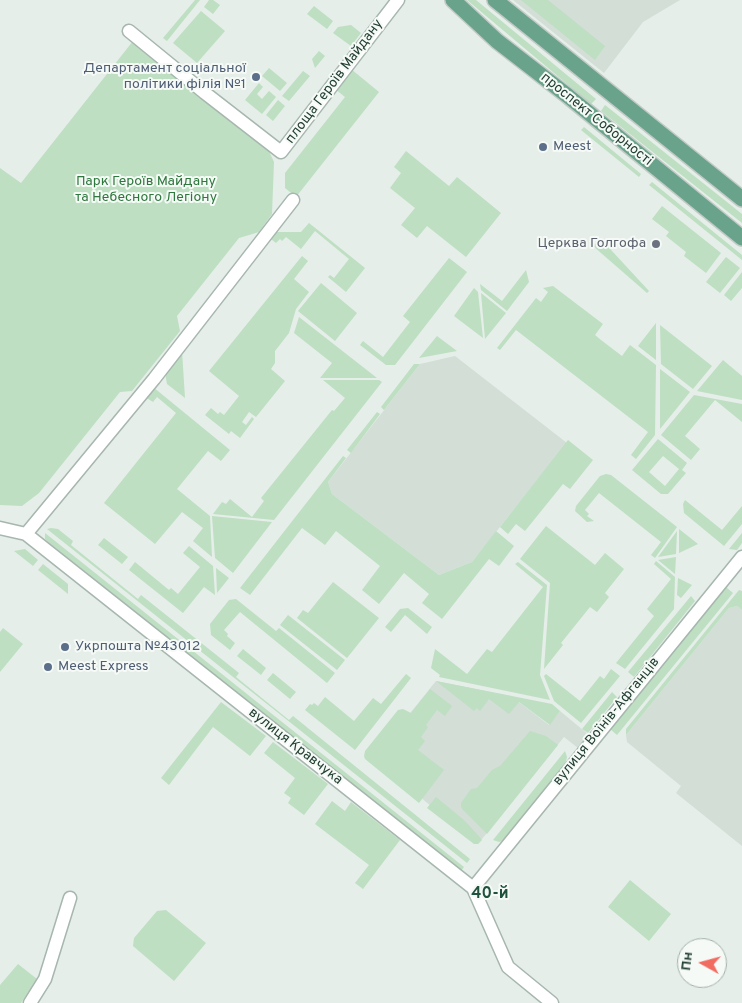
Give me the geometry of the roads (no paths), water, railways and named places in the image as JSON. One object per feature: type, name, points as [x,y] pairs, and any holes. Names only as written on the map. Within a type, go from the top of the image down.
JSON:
[{"type":"main road","name":"проспект Соборності","points":[[453,0],[497,41],[568,96],[742,238]]},
{"type":"main road","points":[[494,0],[742,199]]},
{"type":"street","name":"площа Героїв Майдану","points":[[129,31],[281,152],[398,0]]},
{"type":"street","points":[[26,534],[154,379],[293,200]]},
{"type":"street","name":"вулиця Кравчука","points":[[0,528],[26,534],[473,888],[508,967],[552,1003]]},
{"type":"street","name":"вулиця Воїнів-Афганців","points":[[473,888],[742,557]]},
{"type":"street","points":[[30,1003],[45,979],[70,898]]},
{"type":"place","name":"Департамент соціальної політики філія №1","points":[[256,77]]},
{"type":"place","name":"Meest","points":[[543,147]]},
{"type":"place","name":"Церква Голгофа","points":[[656,244]]},
{"type":"place","name":"Укрпошта №43012","points":[[65,647]]},
{"type":"place","name":"Meest Express","points":[[48,667]]},
{"type":"district","name":"40-й","points":[[490,895]]},
{"type":"park label","name":"Парк Героїв Майдану та Небесного Легіону","points":[[146,190]]}]
